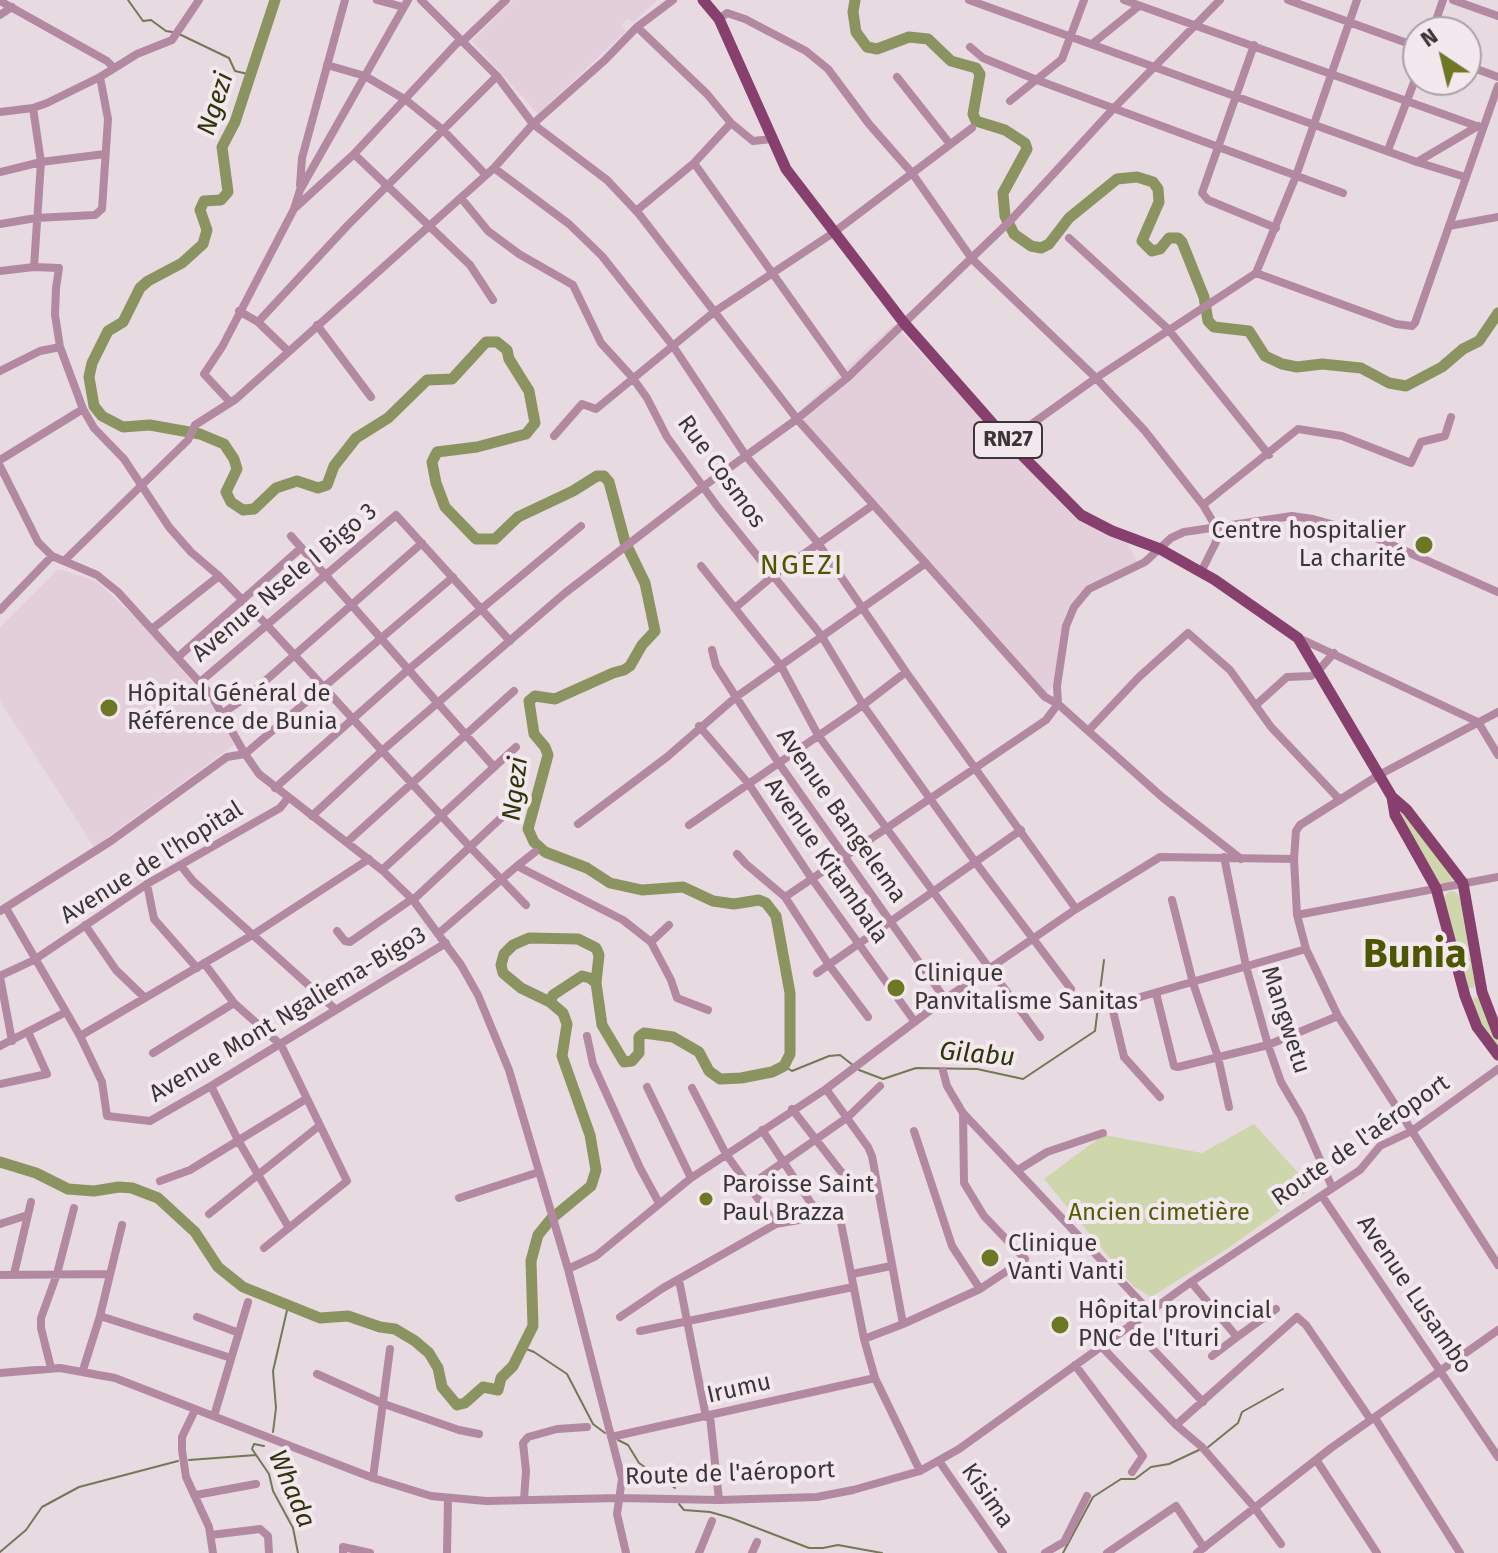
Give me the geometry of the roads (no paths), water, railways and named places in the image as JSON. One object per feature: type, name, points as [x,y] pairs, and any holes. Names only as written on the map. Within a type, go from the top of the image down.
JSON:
[{"type":"main road","name":"RN27","points":[[703,0],[719,19],[786,169],[904,323],[1008,441],[1081,515],[1112,531],[1160,549],[1201,572],[1298,638],[1392,797],[1407,810],[1463,883],[1482,992],[1498,1034]]},
{"type":"main road","name":"RN27","points":[[1392,797],[1395,815],[1436,888],[1465,996],[1477,1027],[1498,1055]]},
{"type":"main road","points":[[1465,996],[1482,992]]},
{"type":"street","points":[[0,112],[33,108],[100,77],[137,54],[179,34],[199,0]]},
{"type":"street","points":[[300,190],[302,158],[345,0]]},
{"type":"street","points":[[230,402],[204,374],[222,347],[294,209],[300,190],[406,3],[377,0]]},
{"type":"street","points":[[294,209],[354,154],[457,43],[463,41],[506,0]]},
{"type":"street","points":[[64,561],[141,487],[191,432],[230,402],[461,198],[494,168],[533,124],[637,27],[673,0]]},
{"type":"street","points":[[969,0],[1465,177]]},
{"type":"street","points":[[1010,101],[1062,59],[1084,0]]},
{"type":"street","points":[[1124,0],[1481,124]]},
{"type":"street","points":[[1092,44],[1156,0]]},
{"type":"street","points":[[312,816],[438,702],[628,544],[797,419],[847,378],[972,259],[1220,0]]},
{"type":"street","points":[[1288,0],[1402,41]]},
{"type":"street","points":[[1008,441],[1168,329],[1256,273],[1296,176],[1357,0]]},
{"type":"street","points":[[1453,0],[1498,16]]},
{"type":"street","points":[[0,1],[107,61],[114,68]]},
{"type":"street","points":[[425,1],[497,76],[533,124],[607,180],[636,211],[797,419],[1045,697],[1058,704],[1162,797],[1241,859]]},
{"type":"street","points":[[0,15],[12,7]]},
{"type":"street","points":[[719,19],[727,13],[745,19],[806,51],[828,69],[869,124],[912,173],[972,259],[1096,378],[1145,431],[1203,505],[1216,527],[1216,542],[1201,572]]},
{"type":"street","points":[[637,27],[707,94],[731,123],[753,141],[772,139]]},
{"type":"street","points":[[1254,45],[1202,193],[1208,200],[1276,228]]},
{"type":"street","points":[[970,47],[983,58],[1037,80],[1343,193]]},
{"type":"street","points":[[327,65],[365,76],[406,100],[443,130],[486,175]]},
{"type":"street","points":[[258,322],[348,225],[497,76]]},
{"type":"street","points":[[0,224],[36,218],[95,215],[102,209],[108,119],[100,77]]},
{"type":"street","points":[[897,77],[950,144]]},
{"type":"street","points":[[1256,273],[1396,324],[1412,326],[1449,226],[1481,124],[1498,86]]},
{"type":"street","points":[[1388,150],[1409,96]]},
{"type":"street","points":[[33,108],[41,162],[34,267]]},
{"type":"street","points":[[1417,162],[1498,112]]},
{"type":"street","points":[[636,211],[694,163],[731,123]]},
{"type":"street","points":[[554,436],[582,404],[596,409],[714,312],[833,233],[972,128]]},
{"type":"street","points":[[0,172],[41,162],[105,154]]},
{"type":"street","points":[[354,154],[470,265],[493,300]]},
{"type":"street","points":[[694,163],[847,378]]},
{"type":"street","points":[[494,168],[569,224],[602,256],[673,346],[746,456],[818,543],[1076,909]]},
{"type":"street","name":"Rue Cosmos","points":[[461,198],[488,231],[519,254],[573,285],[601,343],[647,398],[667,437],[717,506],[821,635],[863,705],[1071,989]]},
{"type":"street","points":[[1449,226],[1498,217]]},
{"type":"street","points":[[1069,238],[1168,329],[1269,455]]},
{"type":"street","points":[[0,271],[59,268],[55,315],[60,347],[83,409],[94,428],[124,459],[169,527],[191,552],[266,624],[526,905]]},
{"type":"street","points":[[239,311],[258,322],[288,351]]},
{"type":"street","points":[[317,325],[371,397]]},
{"type":"street","points":[[0,371],[40,351],[60,347]]},
{"type":"street","points":[[0,460],[83,409]]},
{"type":"street","points":[[1203,505],[1298,429],[1342,436],[1411,463],[1421,442],[1445,436],[1451,417]]},
{"type":"street","points":[[0,466],[2,478],[38,542],[52,556],[97,575],[118,592],[200,682],[223,713],[259,774],[369,859],[412,899],[446,943],[478,995],[498,1039],[568,1269],[622,1479],[617,1514],[626,1553]]},
{"type":"street","points":[[735,608],[774,575],[873,505]]},
{"type":"street","name":"Avenue Nsele I Bigo 3","points":[[200,682],[396,515],[422,543]]},
{"type":"street","points":[[785,897],[1046,720],[1058,704],[1057,686],[1066,626],[1074,607],[1089,589],[1145,562],[1171,538],[1184,532],[1292,516],[1313,519],[1367,534],[1498,592]]},
{"type":"street","points":[[275,788],[409,669],[581,526]]},
{"type":"street","points":[[291,536],[494,767]]},
{"type":"street","points":[[223,713],[248,696],[422,543],[510,641]]},
{"type":"street","points":[[178,657],[301,548]]},
{"type":"street","points":[[0,610],[52,556]]},
{"type":"street","points":[[578,824],[667,757],[736,697],[926,563]]},
{"type":"street","points":[[701,566],[781,666],[818,735],[1040,1037]]},
{"type":"street","points":[[152,629],[219,576]]},
{"type":"street","points":[[369,859],[254,934],[80,1036],[34,960],[32,951],[3,910],[111,841],[227,757],[245,754],[453,577]]},
{"type":"street","points":[[1089,730],[1148,668],[1188,633],[1230,670],[1271,727],[1340,800]]},
{"type":"street","points":[[1298,638],[1478,722],[1498,755]]},
{"type":"street","name":"Avenue Bangelema","points":[[712,650],[716,666],[778,762],[945,999]]},
{"type":"street","points":[[1256,705],[1287,677],[1311,676],[1334,653]]},
{"type":"street","points":[[689,825],[906,672]]},
{"type":"street","points":[[347,842],[514,691]]},
{"type":"street","points":[[1498,712],[1379,775],[1300,825],[1296,831],[1294,859],[1297,915],[1306,949],[1338,1016],[1498,1265]]},
{"type":"street","name":"Avenue Kitambala","points":[[699,726],[748,783],[812,879],[915,1022]]},
{"type":"street","points":[[382,870],[516,747]]},
{"type":"street","name":"Avenue de l'hopital","points":[[0,976],[34,960],[147,884],[280,808],[288,798]]},
{"type":"street","points":[[337,931],[345,941],[350,942],[412,899],[501,818]]},
{"type":"street","points":[[817,973],[1021,830]]},
{"type":"street","points":[[439,933],[535,852]]},
{"type":"street","points":[[737,854],[785,897],[829,965],[868,1017]]},
{"type":"street","points":[[568,1269],[596,1256],[691,1178],[826,1089],[945,999],[1076,909],[1160,857],[1294,859]]},
{"type":"street","name":"Mangwetu","points":[[1224,857],[1246,966],[1268,1045],[1281,1082],[1301,1116],[1332,1187]]},
{"type":"street","points":[[181,866],[193,881],[335,1009]]},
{"type":"street","points":[[517,866],[623,920],[651,942],[677,998],[708,1010]]},
{"type":"street","points":[[1297,915],[1498,877]]},
{"type":"street","points":[[147,884],[154,919],[234,1003],[281,1045],[347,1181],[264,1248]]},
{"type":"street","points":[[1172,900],[1193,983],[1218,1057],[1229,1107]]},
{"type":"street","points":[[85,925],[116,970],[145,998]]},
{"type":"street","points":[[651,942],[669,925]]},
{"type":"street","name":"Avenue Mont Ngaliema-Bigo3","points":[[80,1036],[102,1082],[107,1116],[150,1121],[446,943]]},
{"type":"street","points":[[1160,1097],[1124,1057],[1113,1011],[1116,1004],[1306,949]]},
{"type":"street","points":[[0,976],[12,1041]]},
{"type":"street","points":[[1156,993],[1174,1066],[1268,1045],[1338,1016]]},
{"type":"street","points":[[153,1053],[234,1003]]},
{"type":"street","points":[[0,1046],[66,1012]]},
{"type":"street","points":[[0,1084],[47,1074],[28,1032]]},
{"type":"street","points":[[587,1036],[593,1064],[659,1203]]},
{"type":"street","name":"Route de l'aéroport","points":[[1,1372],[51,1368],[83,1370],[115,1378],[373,1478],[418,1493],[448,1498],[486,1501],[619,1498],[719,1500],[817,1497],[853,1490],[920,1471],[939,1461],[1191,1282],[1360,1170],[1380,1146],[1412,1131],[1498,1069]]},
{"type":"street","points":[[943,1071],[947,1086],[963,1113],[1150,1312]]},
{"type":"street","points":[[211,1086],[289,1228]]},
{"type":"street","points":[[749,1186],[848,1117],[880,1086]]},
{"type":"street","points":[[647,1087],[691,1178]]},
{"type":"street","points":[[692,1088],[726,1154],[776,1224]]},
{"type":"street","points":[[826,1089],[872,1156],[903,1324]]},
{"type":"street","points":[[160,1181],[190,1170],[306,1099]]},
{"type":"street","points":[[792,1109],[842,1173]]},
{"type":"street","points":[[864,1339],[980,1289],[1025,1259],[984,1216],[964,1183],[963,1113]]},
{"type":"street","points":[[209,1214],[319,1126]]},
{"type":"street","points":[[762,1130],[819,1215]]},
{"type":"street","points":[[914,1131],[952,1246],[980,1289]]},
{"type":"street","points":[[1018,1170],[1047,1152],[1103,1133]]},
{"type":"street","points":[[459,1198],[539,1172]]},
{"type":"street","name":"Avenue Lusambo","points":[[1322,1196],[1498,1457]]},
{"type":"street","points":[[14,1274],[31,1202]]},
{"type":"street","points":[[51,1368],[41,1318],[57,1274],[74,1208]]},
{"type":"street","points":[[620,1317],[663,1288],[776,1224],[839,1213],[864,1339],[875,1378],[920,1471]]},
{"type":"street","points":[[0,1224],[28,1215]]},
{"type":"street","points":[[83,1370],[122,1225]]},
{"type":"street","points":[[852,1274],[891,1266]]},
{"type":"street","points":[[0,1275],[110,1274]]},
{"type":"street","points":[[679,1280],[708,1417],[719,1500]]},
{"type":"street","points":[[1191,1282],[1237,1337]]},
{"type":"street","points":[[640,1331],[853,1287]]},
{"type":"street","points":[[214,1416],[248,1302]]},
{"type":"street","points":[[1212,1356],[1276,1309]]},
{"type":"street","points":[[100,1316],[231,1358]]},
{"type":"street","points":[[197,1317],[239,1333]]},
{"type":"street","points":[[1176,1425],[1297,1317],[1306,1325],[1373,1419],[1460,1553]]},
{"type":"street","points":[[1130,1325],[1203,1402]]},
{"type":"street","points":[[1107,1553],[1176,1506],[1200,1550],[1373,1419],[1498,1330]]},
{"type":"street","points":[[1101,1346],[1204,1450],[1254,1507],[1281,1544]]},
{"type":"street","points":[[373,1478],[390,1349]]},
{"type":"street","points":[[1075,1365],[1143,1456],[1132,1472]]},
{"type":"street","points":[[317,1374],[384,1404],[479,1434]]},
{"type":"street","name":"Irumu","points":[[611,1437],[875,1378]]},
{"type":"street","points":[[195,1410],[182,1437],[182,1450],[186,1477],[211,1535],[213,1553]]},
{"type":"street","points":[[524,1500],[526,1471],[523,1443],[528,1437],[557,1429],[587,1427]]},
{"type":"street","name":"Kisima","points":[[939,1461],[1003,1553]]},
{"type":"street","points":[[1317,1461],[1377,1553]]},
{"type":"street","points":[[196,1495],[256,1484]]},
{"type":"street","points":[[1045,1553],[1064,1542],[1087,1496]]},
{"type":"street","points":[[447,1553],[448,1498]]},
{"type":"street","points":[[699,1553],[712,1521]]},
{"type":"street","points":[[211,1535],[260,1529],[268,1536],[269,1553]]},
{"type":"street","points":[[752,1553],[757,1542]]},
{"type":"street","points":[[343,1550],[370,1553]]},
{"type":"waterway","points":[[128,0],[143,21],[151,20],[172,32]]},
{"type":"waterway","name":"Ngezi","points":[[0,1162],[36,1173],[68,1189],[94,1191],[132,1188],[158,1198],[195,1232],[218,1267],[243,1287],[320,1318],[348,1316],[395,1329],[415,1341],[429,1353],[438,1368],[442,1387],[457,1405],[465,1403],[483,1387],[498,1390],[501,1378],[513,1366],[533,1326],[531,1261],[538,1235],[551,1219],[591,1186],[596,1170],[590,1135],[562,1056],[567,1024],[563,1013],[550,1002],[521,988],[503,973],[501,965],[504,954],[513,945],[529,938],[578,939],[596,948],[599,955],[596,983],[602,1025],[624,1062],[632,1061],[639,1053],[639,1037],[644,1033],[673,1037],[699,1052],[709,1071],[720,1079],[772,1072],[784,1066],[790,1054],[790,993],[776,916],[766,903],[759,900],[734,904],[713,901],[683,887],[642,890],[610,883],[587,868],[545,852],[534,842],[528,829],[548,755],[534,734],[529,701],[535,696],[555,699],[624,670],[655,631],[645,583],[625,542],[609,482],[604,476],[597,476],[518,517],[495,539],[476,539],[445,507],[432,462],[437,452],[477,447],[526,434],[535,423],[529,391],[509,359],[507,350],[497,342],[486,342],[452,379],[427,380],[388,418],[356,438],[334,466],[327,485],[318,488],[297,481],[276,488],[254,509],[243,510],[231,502],[226,492],[237,469],[224,444],[200,434],[150,425],[123,427],[102,416],[94,406],[89,377],[92,363],[108,331],[123,322],[140,288],[182,263],[203,244],[207,230],[200,210],[204,201],[221,200],[228,192],[222,147],[235,122],[275,0]]},
{"type":"waterway","points":[[855,0],[856,32],[867,47],[877,49],[909,37],[928,39],[951,61],[976,68],[980,74],[973,114],[976,121],[1005,130],[1025,143],[1027,149],[1003,193],[1005,216],[1014,234],[1031,246],[1041,248],[1049,244],[1069,218],[1117,179],[1137,177],[1153,182],[1158,189],[1159,202],[1142,241],[1152,251],[1160,249],[1169,238],[1178,238],[1182,242],[1204,297],[1208,321],[1214,327],[1249,331],[1265,356],[1282,364],[1361,368],[1389,383],[1406,386],[1442,367],[1463,349],[1479,341],[1498,313]]},
{"type":"waterway","points":[[179,34],[229,58],[235,71],[252,75]]},
{"type":"waterway","name":"Gilabu","points":[[859,1070],[883,1079],[916,1068],[977,1069],[1023,1079],[1095,1031],[1104,960]]},
{"type":"waterway","points":[[550,1002],[553,995],[582,976],[596,983]]},
{"type":"waterway","name":"Gilabu","points":[[784,1066],[792,1071],[829,1056],[840,1055],[854,1066]]},
{"type":"waterway","name":"Whada","points":[[273,1432],[276,1408],[273,1371],[288,1306]]},
{"type":"waterway","points":[[521,1347],[567,1374],[593,1424],[605,1433]]},
{"type":"waterway","points":[[1207,1448],[1238,1423],[1242,1412],[1283,1389]]},
{"type":"waterway","points":[[618,1440],[628,1445],[639,1463],[675,1488]]},
{"type":"waterway","name":"Whada","points":[[264,1446],[254,1444],[252,1449],[269,1474],[273,1491],[293,1528],[298,1553]]},
{"type":"waterway","points":[[1063,1553],[1093,1497],[1121,1479],[1135,1479],[1151,1467],[1169,1464],[1201,1449]]},
{"type":"waterway","points":[[189,1460],[256,1455]]},
{"type":"waterway","points":[[0,1552],[26,1530],[42,1507],[79,1487],[178,1461]]},
{"type":"waterway","points":[[679,1504],[684,1510],[731,1518],[809,1548],[838,1545],[882,1553]]},
{"type":"place","name":"Centre hospitalier La charité","points":[[1424,545]]},
{"type":"place","name":"Hôpital Général de Référence de Bunia","points":[[109,708]]},
{"type":"place","name":"Clinique Panvitalisme Sanitas","points":[[896,988]]},
{"type":"place","name":"Paroisse Saint Paul Brazza","points":[[706,1199]]},
{"type":"place","name":"Clinique Vanti Vanti","points":[[990,1258]]},
{"type":"place","name":"Hôpital provincial PNC de l'Ituri","points":[[1060,1325]]},
{"type":"district","name":"NGEZI","points":[[802,566]]},
{"type":"district","name":"Bunia","points":[[1415,956]]},
{"type":"park label","name":"Ancien cimetière","points":[[1159,1213]]}]
